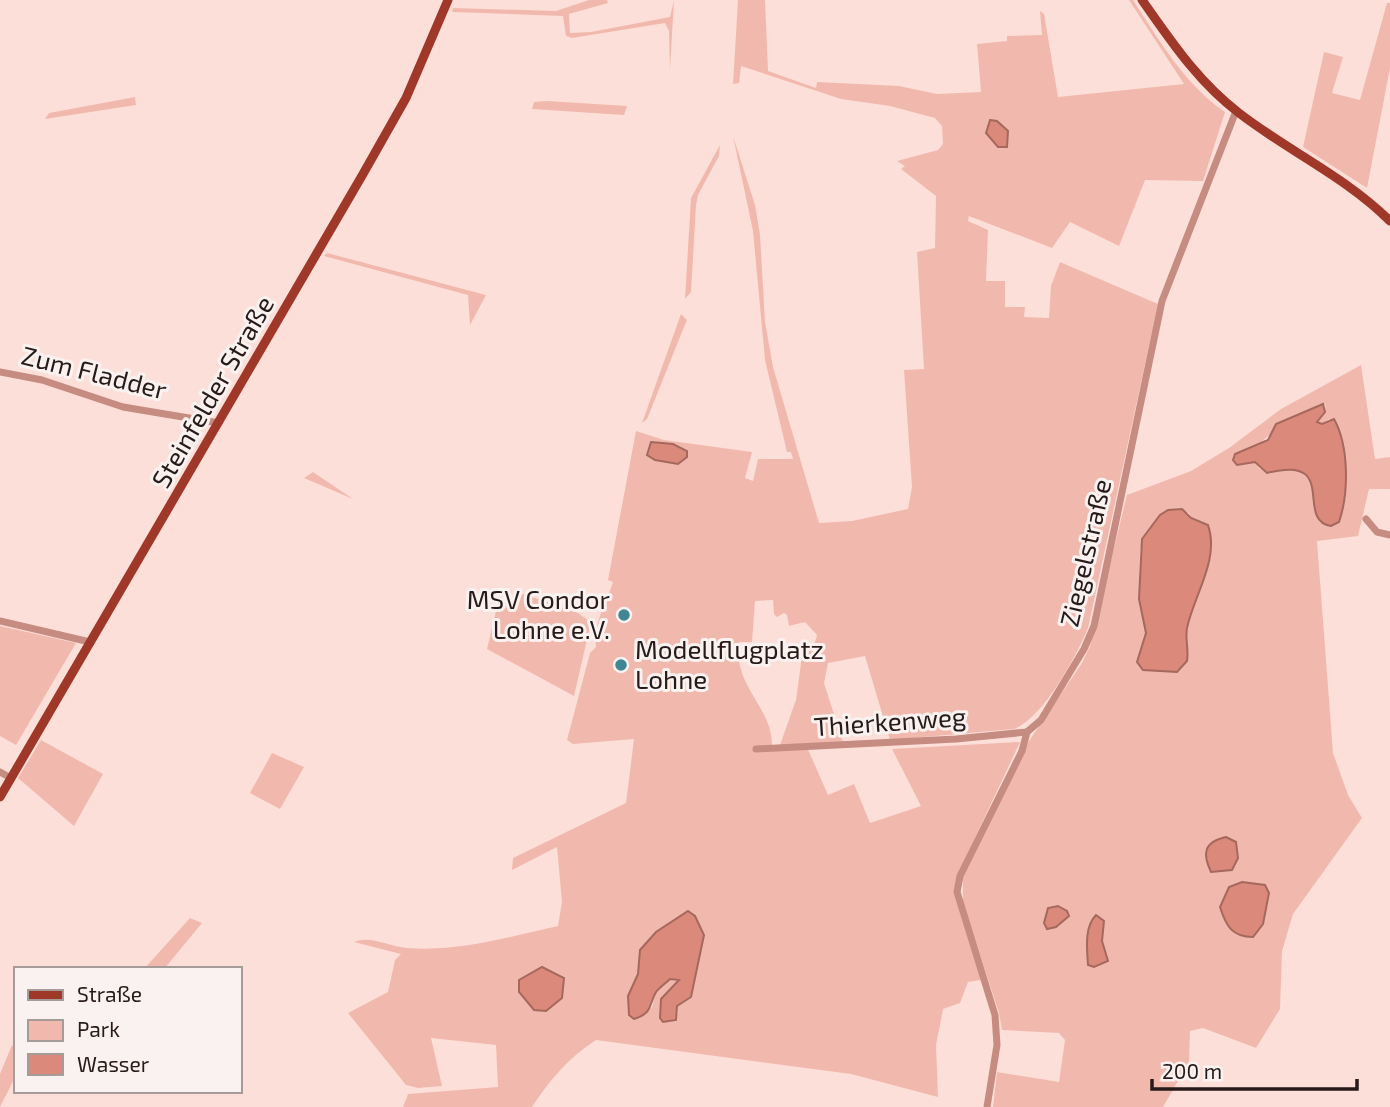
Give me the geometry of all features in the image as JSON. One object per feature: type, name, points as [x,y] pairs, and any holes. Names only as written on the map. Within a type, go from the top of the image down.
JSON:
[{"type":"main road","name":"Steinfelder Straße","points":[[0,797],[406,98],[448,0]]},
{"type":"main road","points":[[1142,0],[1185,60],[1236,111],[1350,187],[1390,221]]},
{"type":"street","name":"Ziegelstraße","points":[[988,1107],[997,1045],[995,1015],[957,892],[960,876],[1022,751],[1027,732],[1041,720],[1084,649],[1094,626],[1162,301],[1236,111]]},
{"type":"street","name":"Zum Fladder","points":[[0,372],[42,380],[123,407],[219,424]]},
{"type":"street","points":[[1366,519],[1377,532],[1390,535]]},
{"type":"street","points":[[0,621],[90,642]]},
{"type":"street","name":"Thierkenweg","points":[[756,749],[956,739],[1027,732]]},
{"type":"street","points":[[0,772],[11,778]]},
{"type":"green space","points":[[589,0],[607,0],[608,3],[569,14],[570,33],[591,32],[670,17],[674,0],[670,70],[669,31],[665,23],[572,38],[566,36],[563,16],[452,12],[453,8],[556,11]]},
{"type":"green space","points":[[738,0],[765,0],[768,71],[816,88],[817,82],[899,86],[937,94],[981,92],[977,44],[1007,41],[1007,36],[1042,35],[1040,11],[1044,14],[1058,97],[1184,84],[1129,0],[1133,0],[1185,75],[1225,112],[1203,181],[1145,180],[1119,246],[1070,222],[1052,248],[969,216],[968,221],[988,230],[986,281],[1005,281],[1005,307],[1025,307],[1024,317],[1049,318],[1051,286],[1060,262],[1158,304],[1088,628],[1067,670],[1047,700],[1025,723],[1014,729],[890,740],[865,656],[828,663],[824,683],[843,742],[806,745],[828,795],[854,784],[870,823],[921,806],[892,749],[1020,742],[957,876],[955,892],[981,980],[968,982],[960,1003],[943,1009],[936,1045],[938,1097],[851,1074],[596,1040],[560,1070],[532,1107],[403,1107],[408,1094],[498,1087],[496,1045],[431,1038],[442,1086],[418,1088],[406,1085],[348,1013],[388,992],[395,960],[401,954],[354,942],[367,940],[407,948],[446,948],[483,943],[558,926],[562,902],[557,847],[512,870],[513,858],[626,803],[634,739],[573,744],[567,740],[590,653],[596,647],[598,622],[613,582],[608,580],[636,431],[664,440],[752,452],[745,478],[753,481],[758,459],[793,459],[791,452],[787,452],[765,360],[753,231],[733,136],[755,205],[760,235],[765,322],[773,367],[819,523],[852,521],[908,509],[912,487],[904,370],[924,369],[917,252],[935,248],[936,196],[901,169],[905,166],[897,161],[938,150],[943,144],[942,126],[935,118],[890,106],[841,99],[741,66],[739,83],[733,84]],"holes":[[[773,600],[774,614],[777,617],[784,613],[787,615],[789,626],[805,622],[817,635],[813,649],[802,656],[796,700],[780,745],[772,745],[766,719],[747,684],[739,658],[739,642],[752,642],[755,601]],[[688,911],[701,948],[691,997],[677,1006],[678,1013],[662,1009],[661,999],[680,980],[670,979],[655,994],[652,1008],[628,996],[638,974],[640,950],[656,932]]]},
{"type":"green space","points":[[1387,3],[1390,3],[1390,68],[1367,188],[1303,147],[1324,52],[1343,57],[1332,93],[1360,100]]},
{"type":"green space","points":[[135,97],[136,105],[45,119],[49,113]]},
{"type":"green space","points":[[534,102],[627,106],[624,115],[532,109]]},
{"type":"green space","points":[[720,145],[719,156],[698,195],[691,292],[685,299],[691,198]]},
{"type":"green space","points":[[327,253],[486,295],[470,325],[468,295],[324,256]]},
{"type":"green space","points":[[681,314],[687,320],[647,419],[642,423]]},
{"type":"green space","points":[[1361,365],[1375,459],[1390,457],[1390,489],[1369,489],[1358,536],[1317,541],[1333,753],[1348,795],[1362,818],[1293,914],[1282,951],[1280,1009],[1256,1048],[1203,1028],[1190,1031],[1189,1062],[1163,1107],[993,1107],[997,1072],[1059,1082],[1065,1040],[1059,1033],[1002,1030],[963,902],[963,877],[1029,741],[1082,663],[1090,646],[1127,495],[1191,471],[1229,448],[1281,409]],"holes":[[[1320,404],[1326,406],[1317,422],[1322,424],[1329,419],[1343,444],[1345,495],[1315,503],[1310,480],[1305,474],[1291,469],[1260,469],[1255,462],[1235,454],[1255,447],[1290,418]],[[1168,510],[1189,513],[1191,518],[1203,522],[1209,557],[1187,626],[1188,657],[1143,670],[1137,662],[1146,633],[1139,599],[1140,551],[1149,528]],[[1226,837],[1212,872],[1207,859],[1207,849]]]},
{"type":"green space","points":[[313,472],[353,499],[304,478]]},
{"type":"green space","points":[[523,594],[576,612],[591,622],[574,696],[487,649],[497,607]]},
{"type":"green space","points":[[0,626],[76,643],[16,745],[0,736]]},
{"type":"green space","points":[[41,740],[103,774],[74,826],[18,778]]},
{"type":"green space","points":[[272,753],[304,767],[280,809],[250,793]]},
{"type":"green space","points":[[190,918],[202,923],[166,967],[146,967]]},
{"type":"green space","points":[[12,1045],[14,1079],[0,1107],[0,1074]]},
{"type":"water","points":[[990,120],[997,121],[1008,131],[1007,147],[998,147],[986,133]]},
{"type":"water","points":[[1323,404],[1325,412],[1317,422],[1322,424],[1334,419],[1343,442],[1346,470],[1345,497],[1339,522],[1331,526],[1321,521],[1316,513],[1310,480],[1303,472],[1289,470],[1267,473],[1255,462],[1237,465],[1233,460],[1235,454],[1268,440],[1276,424]]},
{"type":"water","points":[[651,442],[673,444],[687,451],[687,457],[678,464],[655,460],[647,455]]},
{"type":"water","points":[[1182,509],[1191,518],[1208,525],[1211,538],[1205,577],[1187,628],[1187,661],[1177,672],[1143,670],[1137,662],[1146,633],[1139,599],[1142,539],[1160,515],[1168,510]]},
{"type":"water","points":[[1226,837],[1236,842],[1238,858],[1232,870],[1211,872],[1206,859],[1207,849],[1213,842]]},
{"type":"water","points":[[1242,882],[1265,885],[1269,893],[1263,924],[1253,937],[1235,933],[1225,920],[1220,907],[1229,887]]},
{"type":"water","points":[[1058,906],[1067,911],[1069,916],[1056,927],[1047,929],[1044,923],[1048,908]]},
{"type":"water","points":[[688,911],[695,916],[704,935],[691,997],[677,1006],[676,1020],[663,1022],[660,1018],[661,999],[679,980],[670,979],[656,992],[647,1012],[634,1019],[629,1015],[628,996],[638,974],[640,950],[656,932]]},
{"type":"water","points":[[1096,915],[1104,921],[1102,941],[1108,961],[1094,967],[1088,965],[1087,939]]},
{"type":"water","points":[[542,967],[564,978],[562,998],[546,1011],[534,1010],[519,992],[519,980]]},
{"type":"place","name":"MSV Condor Lohne e.V.","points":[[624,615]]},
{"type":"place","name":"Modellflugplatz Lohne","points":[[621,665]]}]
